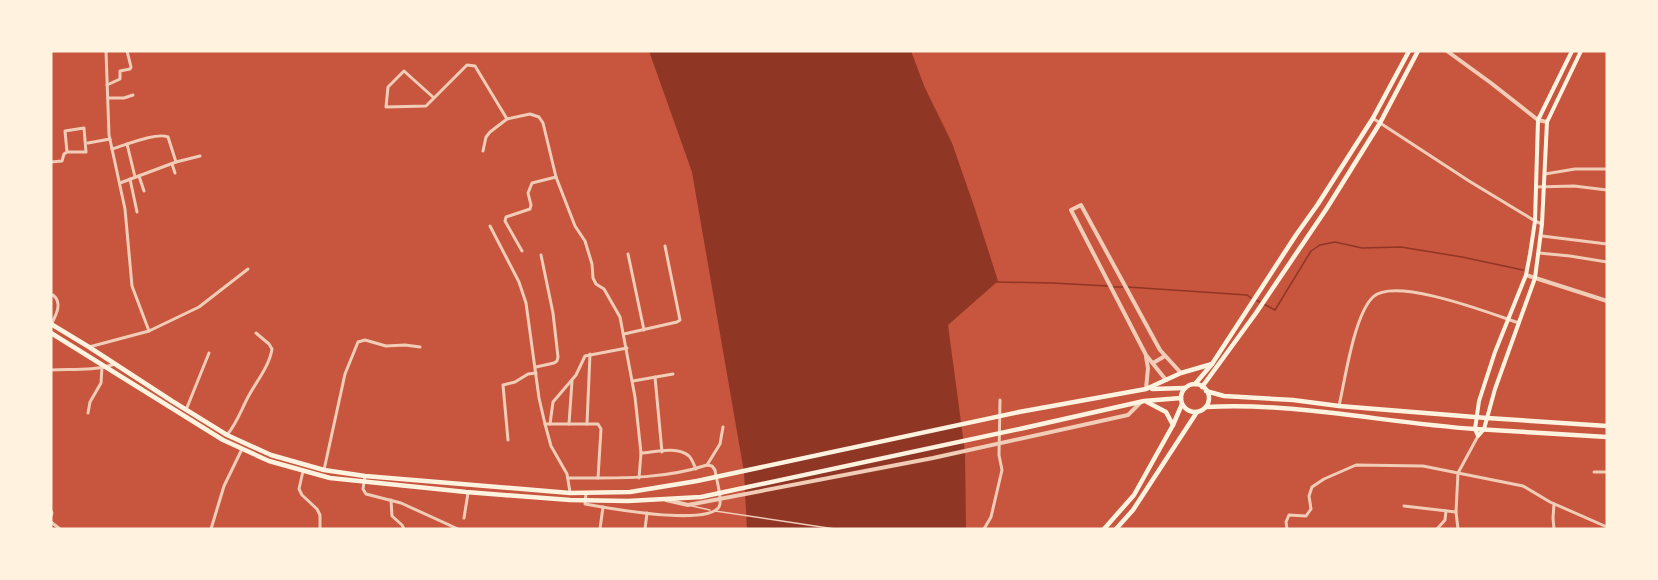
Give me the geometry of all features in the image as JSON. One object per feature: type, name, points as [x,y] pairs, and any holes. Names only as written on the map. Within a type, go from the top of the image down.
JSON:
[{"type":"main road","points":[[51,325],[227,435],[271,455],[324,470],[365,476],[570,493],[630,492],[697,481],[1019,412],[1143,389],[1185,388],[1195,384],[1212,364],[1318,204],[1372,118],[1409,51]]},
{"type":"main road","points":[[1204,389],[1326,208],[1378,125],[1418,51]]},
{"type":"main road","points":[[1572,51],[1538,120],[1534,221],[1530,254],[1526,275],[1495,352],[1479,400],[1475,429],[1478,436],[1484,429],[1495,389],[1535,278],[1542,236],[1547,122],[1581,51]]},
{"type":"main road","points":[[51,333],[223,440],[269,461],[330,478],[585,501],[702,499],[1142,401],[1181,398]]},
{"type":"main road","points":[[1143,389],[1181,373],[1212,364]]},
{"type":"main road","points":[[1195,384],[1224,396],[1607,426]]},
{"type":"main road","points":[[1185,388],[1181,398],[1182,404],[1188,411],[1197,412]]},
{"type":"main road","points":[[1204,389],[1209,399],[1206,407]]},
{"type":"main road","points":[[1142,401],[1166,412],[1173,425]]},
{"type":"main road","points":[[1104,529],[1134,495],[1173,425],[1182,404]]},
{"type":"main road","points":[[1116,529],[1133,510],[1197,412],[1206,407],[1233,405],[1292,408],[1475,429],[1607,437]]},
{"type":"street","points":[[106,51],[110,139],[125,209],[132,286],[149,331]]},
{"type":"street","points":[[107,85],[120,80],[120,71],[130,69],[127,51]]},
{"type":"street","points":[[1447,51],[1538,120],[1547,122]]},
{"type":"street","points":[[434,98],[404,71],[388,87],[386,108],[426,106],[434,98],[467,65],[471,64],[475,66],[507,119]]},
{"type":"street","points":[[108,98],[124,98],[133,95]]},
{"type":"street","points":[[483,151],[486,137],[507,119],[530,114],[539,117],[543,123],[556,177],[576,226],[585,241],[592,264],[593,278],[596,284],[604,290],[620,317],[633,381],[641,453],[639,478]]},
{"type":"street","points":[[1372,118],[1378,125],[1542,224]]},
{"type":"street","points":[[51,162],[62,161],[67,152],[65,131],[84,128],[86,152],[67,152]]},
{"type":"street","points":[[112,149],[165,135],[168,137],[175,174]]},
{"type":"street","points":[[88,143],[110,139]]},
{"type":"street","points":[[127,144],[144,191]]},
{"type":"street","points":[[120,183],[200,156]]},
{"type":"street","points":[[1545,174],[1575,169],[1607,169]]},
{"type":"street","points":[[522,251],[506,217],[530,208],[528,193],[532,183],[556,177]]},
{"type":"street","points":[[130,179],[137,212]]},
{"type":"street","points":[[1536,187],[1574,186],[1607,190]]},
{"type":"street","points":[[1167,380],[1146,355],[1071,210],[1081,205],[1160,350],[1181,373]]},
{"type":"street","points":[[490,226],[519,282],[526,303],[540,405],[551,446],[568,478],[570,493]]},
{"type":"street","points":[[1542,236],[1607,244]]},
{"type":"street","points":[[624,335],[680,320],[665,246]]},
{"type":"street","points":[[1539,253],[1570,255],[1607,262]]},
{"type":"street","points":[[628,254],[644,330]]},
{"type":"street","points":[[536,367],[554,363],[558,357],[550,297],[541,255]]},
{"type":"street","points":[[89,347],[149,331],[199,306],[248,268]]},
{"type":"street","points":[[1526,275],[1607,301]]},
{"type":"street","points":[[1339,406],[1356,327],[1370,300],[1379,293],[1404,291],[1451,300],[1519,323]]},
{"type":"street","points":[[51,325],[58,311],[59,302],[53,295]]},
{"type":"street","points":[[227,435],[236,423],[271,354],[272,349],[269,344],[256,333]]},
{"type":"street","points":[[324,470],[345,374],[358,342],[364,340],[386,346],[420,347]]},
{"type":"street","points":[[550,424],[553,402],[576,375],[582,359],[590,354],[627,348]]},
{"type":"street","points":[[186,410],[209,353]]},
{"type":"street","points":[[587,424],[590,354]]},
{"type":"street","points":[[1143,389],[1148,368],[1146,355]]},
{"type":"street","points":[[1153,363],[1164,356]]},
{"type":"street","points":[[51,370],[104,367],[115,364]]},
{"type":"street","points":[[88,413],[104,367]]},
{"type":"street","points":[[508,440],[503,385],[536,373]]},
{"type":"street","points":[[633,381],[673,374]]},
{"type":"street","points":[[655,377],[662,452]]},
{"type":"street","points":[[569,424],[572,380]]},
{"type":"street","points":[[984,529],[991,517],[1002,470],[999,455],[1000,400]]},
{"type":"street","points":[[662,499],[688,505],[702,499],[832,478],[1128,415],[1142,401]]},
{"type":"street","points":[[545,424],[598,424],[601,429],[598,478]]},
{"type":"street","points":[[707,465],[720,444],[723,427]]},
{"type":"street","points":[[1458,529],[1456,512],[1458,473],[1478,436]]},
{"type":"street","points":[[211,529],[224,486],[242,448]]},
{"type":"street","points":[[641,453],[679,451],[689,456],[696,469]]},
{"type":"street","points":[[568,478],[639,478],[672,475],[707,465],[712,466],[715,470],[720,502],[718,508],[713,512],[694,516],[647,513],[585,504],[585,493]]},
{"type":"street","points":[[1287,529],[1286,522],[1289,515],[1306,516],[1311,509],[1309,496],[1312,487],[1356,465],[1423,466],[1523,486],[1554,504],[1607,527]]},
{"type":"street","points":[[303,471],[299,489],[317,509],[320,515],[320,529]]},
{"type":"street","points":[[1594,472],[1607,472]]},
{"type":"street","points":[[365,476],[363,489],[366,494],[392,500],[458,529]]},
{"type":"street","points":[[464,518],[468,492]]},
{"type":"street","points":[[392,500],[392,516],[404,529]]},
{"type":"street","points":[[1554,504],[1554,529]]},
{"type":"street","points":[[600,529],[603,507]]},
{"type":"street","points":[[1404,507],[1456,512]]},
{"type":"street","points":[[51,511],[51,516]]},
{"type":"street","points":[[1437,529],[1445,520],[1446,511]]},
{"type":"street","points":[[645,529],[647,513]]},
{"type":"street","points":[[51,522],[60,529]]},
{"type":"lane","points":[[688,505],[835,529]]},
{"type":"shaded area","points":[[649,51],[911,51],[925,88],[952,143],[998,281],[948,325],[965,452],[966,529],[747,529],[744,472],[692,172]]},
{"type":"waterway","points":[[1256,300],[1275,310],[1311,251],[1320,245],[1335,242],[1362,248],[1401,247],[1523,270]]},
{"type":"waterway","points":[[996,282],[1108,286]]},
{"type":"waterway","points":[[1113,287],[1123,287]]},
{"type":"waterway","points":[[1128,287],[1247,295],[1251,298]]}]
